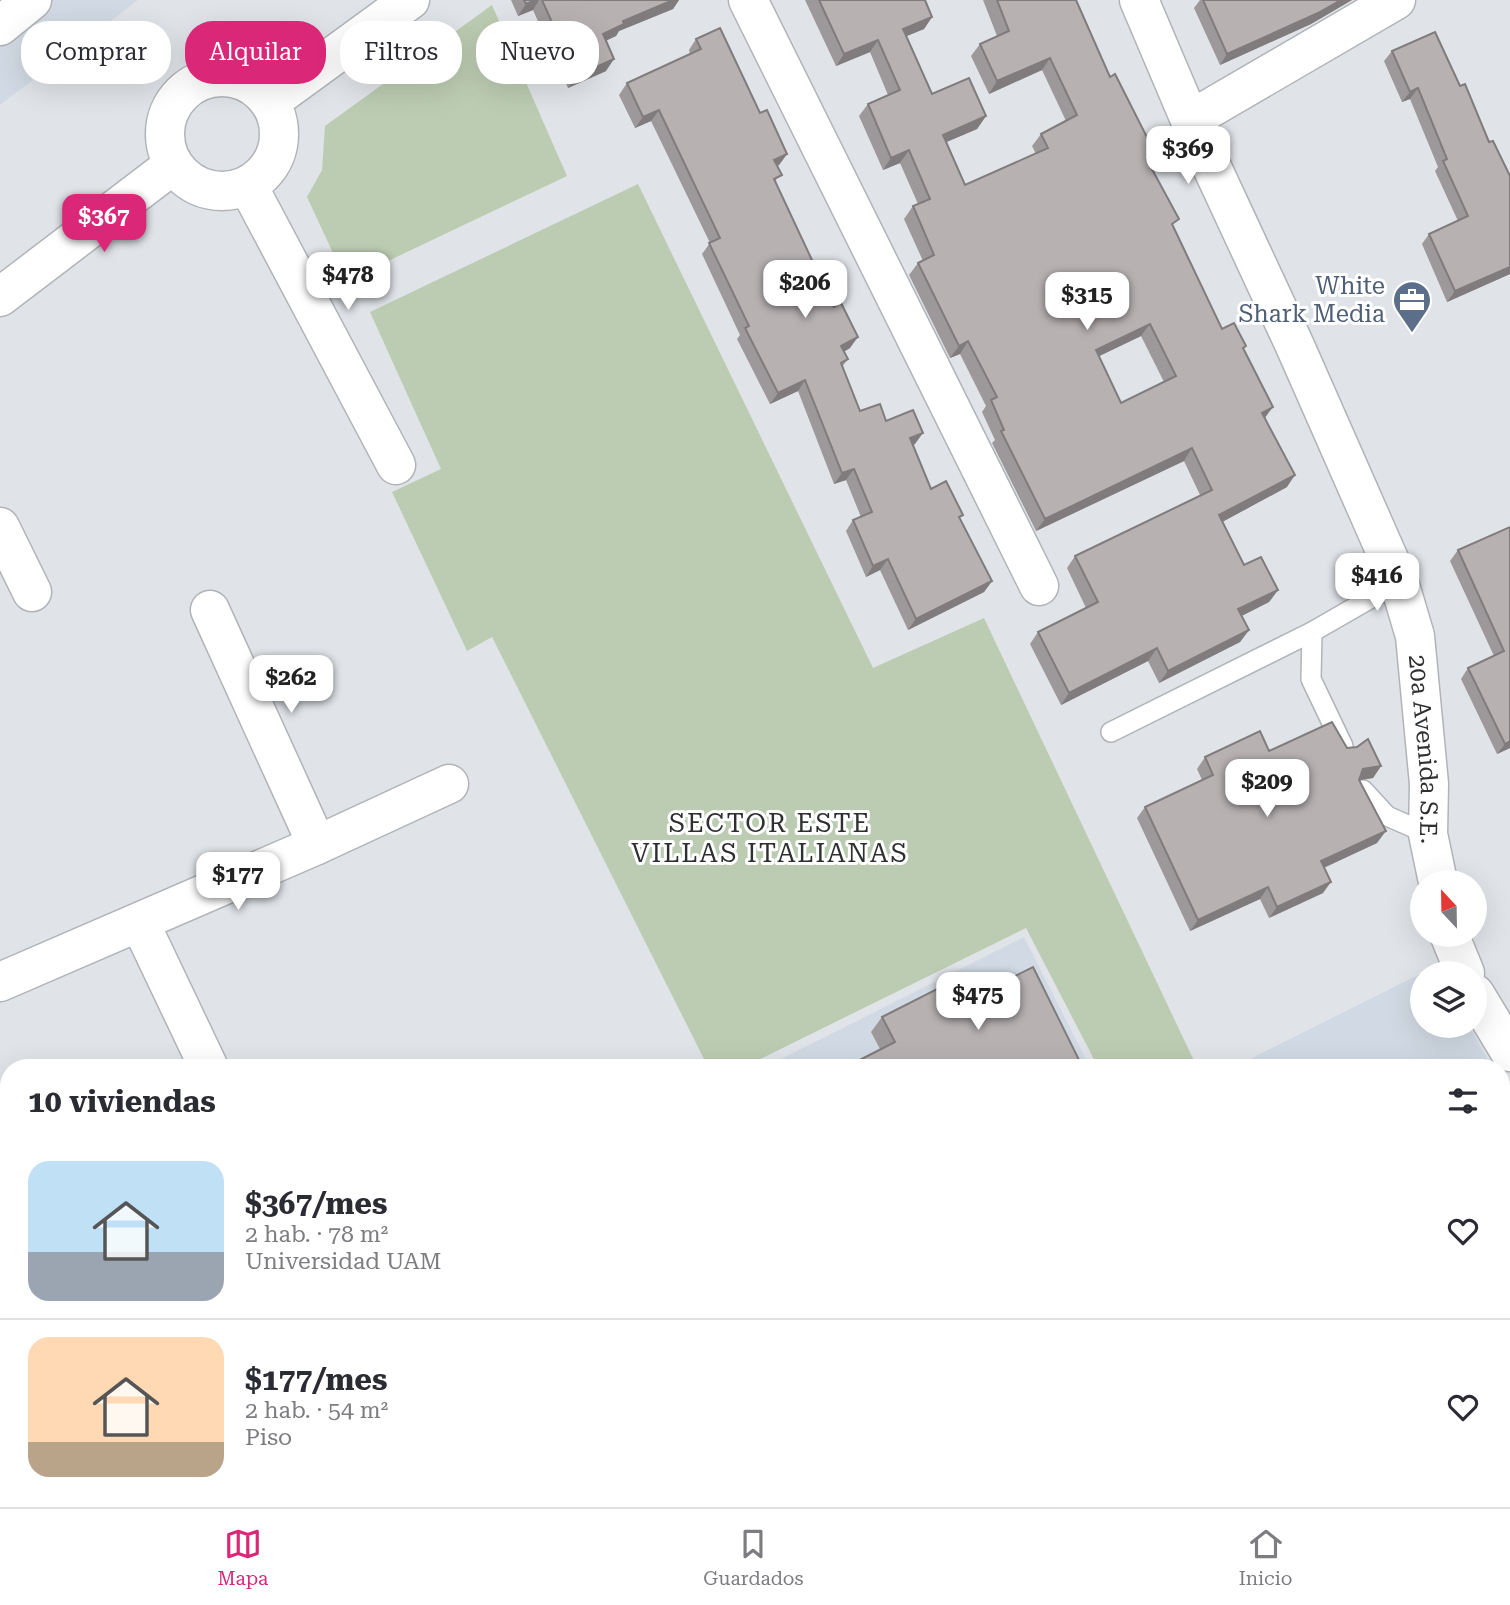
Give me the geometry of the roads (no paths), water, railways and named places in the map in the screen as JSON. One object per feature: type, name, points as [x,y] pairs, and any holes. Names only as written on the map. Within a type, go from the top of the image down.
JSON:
[{"type":"street","points":[[270,102],[410,0]]},
{"type":"street","points":[[748,0],[1039,586]]},
{"type":"street","name":"20a Avenida S.E.","points":[[1139,0],[1190,120],[1295,346],[1399,582],[1415,636],[1429,784],[1429,834],[1436,870]]},
{"type":"street","points":[[1190,120],[1396,0]]},
{"type":"street","points":[[218,77],[238,79],[256,87],[270,102],[278,119],[280,139],[275,158],[264,174],[248,186],[220,192],[193,184],[173,164],[165,146],[164,127],[171,108],[191,87],[218,77]]},
{"type":"street","points":[[0,297],[173,164]]},
{"type":"street","points":[[248,186],[396,465]]},
{"type":"street","points":[[0,527],[32,592]]},
{"type":"street","points":[[211,610],[317,845]]},
{"type":"street","points":[[2,975],[140,923],[449,784]]},
{"type":"street","points":[[140,923],[205,1059]]},
{"type":"street","points":[[1487,1014],[1510,1052]]},
{"type":"lane","points":[[1111,733],[1312,632],[1399,582]]},
{"type":"lane","points":[[1312,632],[1311,679],[1343,748]]},
{"type":"lane","points":[[1363,790],[1387,816],[1429,834]]},
{"type":"place","name":"White Shark Media","points":[[1412,334]]},
{"type":"district","name":"SECTOR ESTE VILLAS ITALIANAS","points":[[770,838]]}]
